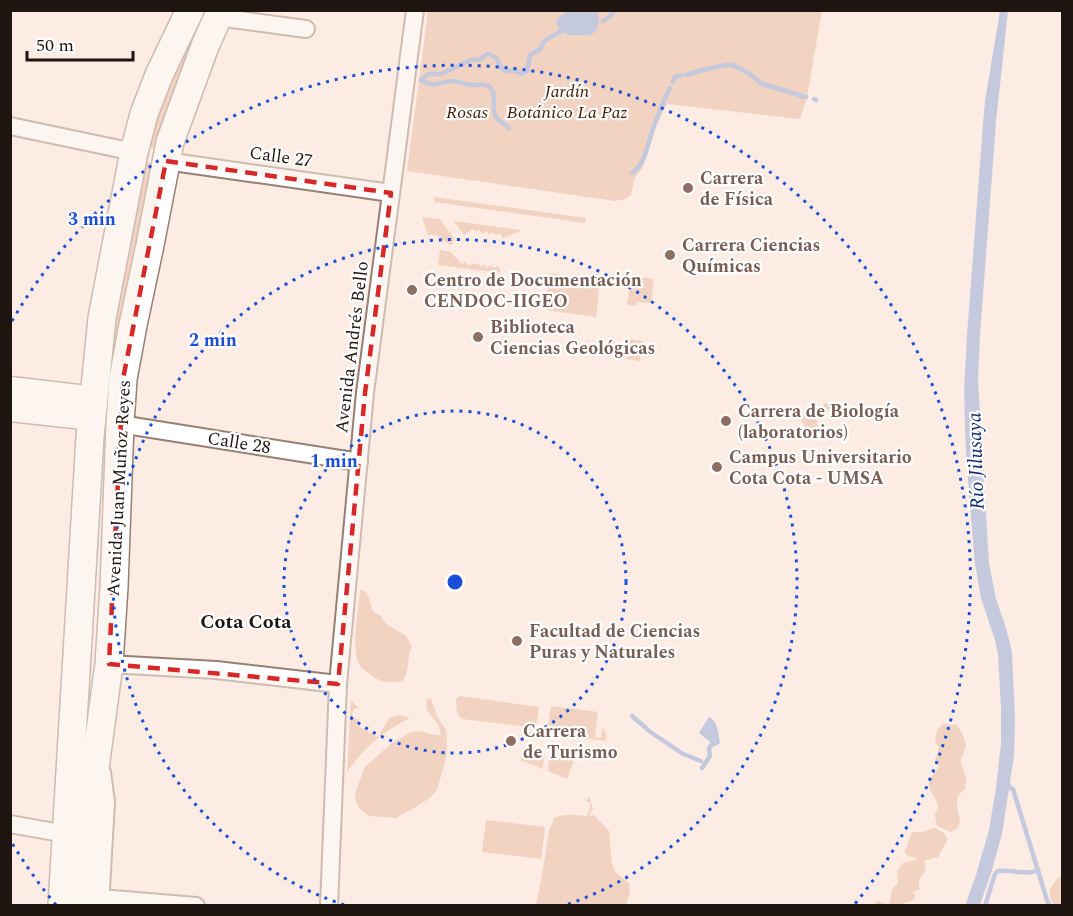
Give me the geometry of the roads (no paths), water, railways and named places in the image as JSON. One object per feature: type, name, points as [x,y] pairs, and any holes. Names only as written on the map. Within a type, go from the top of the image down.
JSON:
[{"type":"main road","name":"Avenida Juan Muñoz Reyes","points":[[62,906],[94,408],[102,318],[134,153],[144,114],[159,75],[190,10]]},
{"type":"main road","name":"Avenida Juan Muñoz Reyes","points":[[95,903],[88,820],[109,664],[123,379],[170,142],[205,46],[226,15]]},
{"type":"main road","points":[[10,389],[94,408],[120,423]]},
{"type":"main road","points":[[10,409],[94,408]]},
{"type":"street","name":"Avenida Andrés Bello","points":[[329,906],[338,684],[365,393],[415,10]]},
{"type":"street","points":[[226,15],[306,29]]},
{"type":"street","points":[[10,126],[134,153]]},
{"type":"street","name":"Calle 27","points":[[166,161],[391,193]]},
{"type":"street","name":"Calle 28","points":[[120,423],[359,462]]},
{"type":"street","points":[[109,664],[216,670],[338,684]]},
{"type":"street","points":[[10,824],[66,834]]},
{"type":"street","points":[[95,903],[196,906]]},
{"type":"water","points":[[568,11],[598,13],[597,29],[588,35],[568,35],[562,32],[556,22]]},
{"type":"water","name":"Río Jilusaya","points":[[1000,11],[1008,11],[996,122],[978,381],[989,563],[996,599],[1012,652],[1014,756],[1002,834],[992,870],[980,905],[965,906],[989,830],[1001,743],[998,654],[981,598],[975,564],[966,456],[964,390],[985,101]]},
{"type":"water","points":[[709,717],[716,724],[720,742],[713,747],[699,733]]},
{"type":"waterway","points":[[603,21],[615,10]]},
{"type":"waterway","points":[[509,128],[495,115],[494,94],[490,87],[453,81],[430,84],[421,80],[429,74],[441,74],[471,60],[481,59],[487,54],[497,59],[501,68],[506,71],[516,71],[522,74],[527,71],[530,55],[540,49],[544,41],[561,31]]},
{"type":"waterway","points":[[686,75],[733,65],[762,84],[806,97]]},
{"type":"waterway","points":[[673,82],[675,77],[681,75]]},
{"type":"waterway","points":[[632,173],[643,160],[670,88]]},
{"type":"waterway","points":[[632,716],[647,729]]},
{"type":"waterway","points":[[649,731],[683,754],[701,761]]},
{"type":"waterway","points":[[702,768],[710,756],[711,745]]},
{"type":"waterway","points":[[1009,785],[1013,789],[1050,906]]},
{"type":"waterway","points":[[985,906],[998,871],[1033,872],[1038,870]]},
{"type":"place","name":"Carrera de Física","points":[[688,188]]},
{"type":"place","name":"Carrera Ciencias Químicas","points":[[670,255]]},
{"type":"place","name":"Centro de Documentación CENDOC-IIGEO","points":[[412,290]]},
{"type":"place","name":"Biblioteca Ciencias Geológicas","points":[[478,337]]},
{"type":"place","name":"Carrera de Biología (laboratorios)","points":[[726,421]]},
{"type":"place","name":"Campus Universitario Cota Cota - UMSA","points":[[717,467]]},
{"type":"place","name":"Facultad de Ciencias Puras y Naturales","points":[[517,641]]},
{"type":"place","name":"Carrera de Turismo","points":[[511,741]]},
{"type":"district","name":"Cota Cota","points":[[246,622]]},
{"type":"park label","name":"Jardín Botánico La Paz","points":[[567,101]]},
{"type":"park label","name":"Rosas","points":[[467,112]]}]
